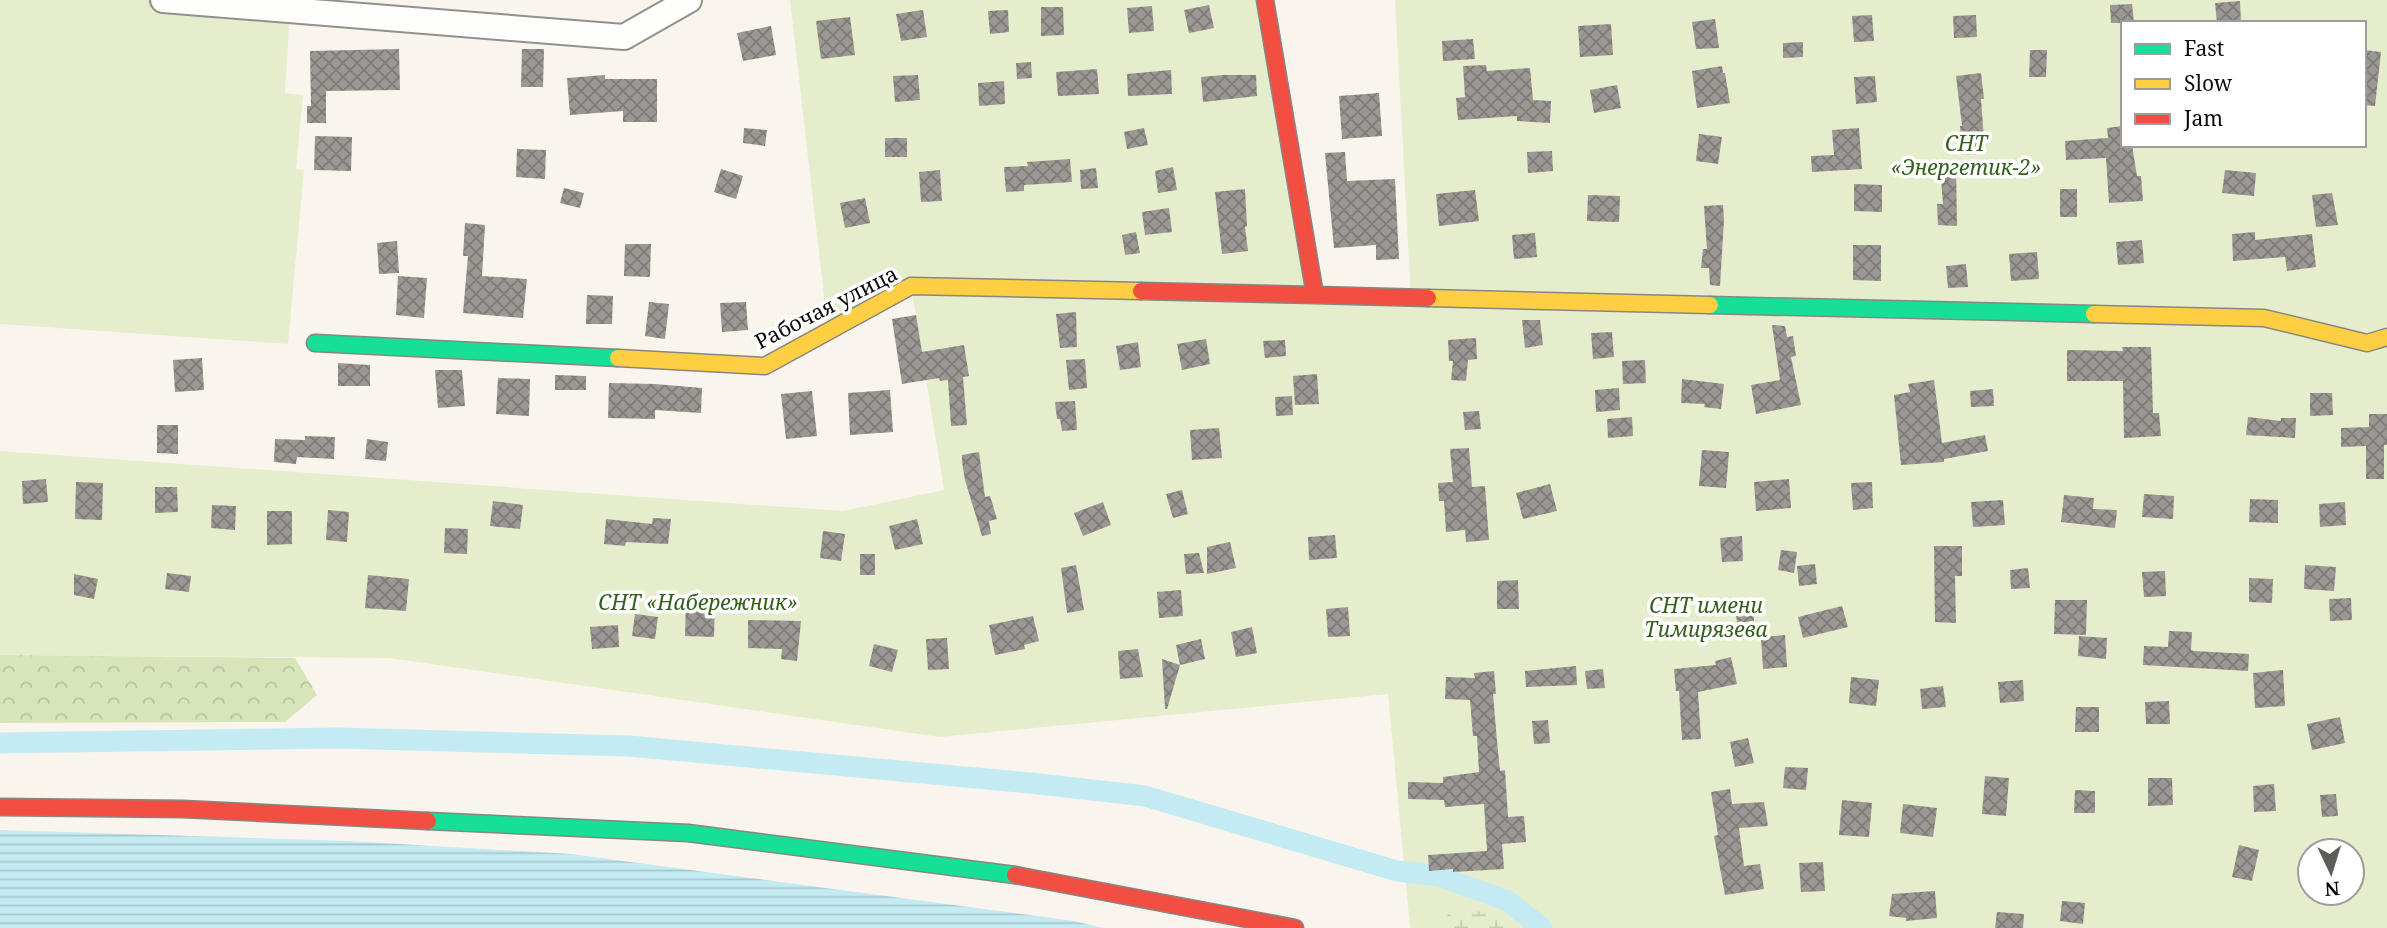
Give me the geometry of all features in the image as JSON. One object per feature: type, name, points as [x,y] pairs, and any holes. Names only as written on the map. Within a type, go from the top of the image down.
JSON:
[{"type":"street","points":[[163,0],[624,37],[689,0]]},
{"type":"street","points":[[1265,0],[1315,295]]},
{"type":"street","name":"Рабочая улица","points":[[315,343],[765,366],[911,286],[2264,318],[2367,343],[2387,338]]},
{"type":"street","points":[[0,807],[183,808],[688,832],[1030,877],[1295,928]]},
{"type":"green space","points":[[0,0],[163,0],[290,10],[285,93],[303,95],[296,169],[304,170],[288,344],[0,324]]},
{"type":"green space","points":[[790,0],[1265,0],[1315,295],[1411,298],[1395,0],[2387,0],[2387,928],[1410,928],[1388,694],[940,737],[389,658],[0,655],[0,451],[843,511],[944,490],[911,286],[828,331]]},
{"type":"green space","points":[[0,655],[295,658],[317,695],[285,722],[0,723]]},
{"type":"green space","points":[[1447,904],[1548,928],[1448,928]]},
{"type":"water","points":[[0,830],[348,841],[571,854],[1074,921],[1103,928],[0,928]]},
{"type":"building","points":[[2240,1],[2241,21],[2217,21],[2215,3]]},
{"type":"building","points":[[2132,4],[2134,21],[2111,23],[2110,5]]},
{"type":"building","points":[[1209,5],[1214,28],[1189,33],[1184,10]]},
{"type":"building","points":[[1152,6],[1154,31],[1129,33],[1127,8]]},
{"type":"building","points":[[1041,7],[1063,7],[1064,35],[1041,36]]},
{"type":"building","points":[[923,10],[927,37],[901,41],[896,14]]},
{"type":"building","points":[[1008,10],[1009,32],[990,34],[988,11]]},
{"type":"building","points":[[1872,15],[1874,41],[1854,42],[1852,16]]},
{"type":"building","points":[[1976,15],[1977,37],[1954,38],[1953,16]]},
{"type":"building","points":[[850,17],[855,55],[821,59],[816,21]]},
{"type":"building","points":[[1715,19],[1719,48],[1696,49],[1692,22]]},
{"type":"building","points":[[1611,24],[1613,55],[1580,57],[1578,26]]},
{"type":"building","points":[[771,26],[776,55],[743,61],[737,33]]},
{"type":"building","points":[[1473,39],[1475,59],[1443,61],[1442,41]]},
{"type":"building","points":[[1803,42],[1803,57],[1783,58],[1783,43]]},
{"type":"building","points":[[399,49],[400,90],[326,91],[326,123],[307,123],[307,106],[311,106],[310,51]]},
{"type":"building","points":[[522,49],[544,49],[543,87],[521,87]]},
{"type":"building","points":[[2030,50],[2047,50],[2046,77],[2029,77]]},
{"type":"building","points":[[2366,50],[2381,52],[2375,106],[2366,105]]},
{"type":"building","points":[[1031,62],[1032,78],[1017,79],[1016,63]]},
{"type":"building","points":[[1486,65],[1487,71],[1530,68],[1533,100],[1551,101],[1550,123],[1517,121],[1517,116],[1458,120],[1456,98],[1465,97],[1463,66]]},
{"type":"building","points":[[1722,66],[1730,103],[1697,108],[1692,71]]},
{"type":"building","points":[[1097,69],[1099,94],[1058,96],[1056,72]]},
{"type":"building","points":[[1171,70],[1172,94],[1128,96],[1127,74]]},
{"type":"building","points":[[1981,73],[1985,154],[1962,155],[1962,126],[1956,76]]},
{"type":"building","points":[[605,75],[605,79],[657,79],[657,122],[623,122],[623,111],[570,115],[567,78]]},
{"type":"building","points":[[918,75],[920,100],[895,102],[893,76]]},
{"type":"building","points":[[1256,75],[1257,96],[1203,102],[1201,77]]},
{"type":"building","points":[[1875,76],[1877,102],[1856,104],[1854,77]]},
{"type":"building","points":[[1004,81],[1005,104],[979,106],[978,83]]},
{"type":"building","points":[[1617,85],[1621,108],[1594,113],[1590,90]]},
{"type":"building","points":[[1379,93],[1382,136],[1342,139],[1339,96]]},
{"type":"building","points":[[2121,126],[2121,147],[2132,147],[2137,176],[2141,176],[2143,201],[2109,203],[2106,158],[2066,160],[2065,141],[2108,138],[2107,128]]},
{"type":"building","points":[[744,128],[767,130],[765,146],[743,143]]},
{"type":"building","points":[[1144,128],[1148,145],[1127,149],[1124,132]]},
{"type":"building","points":[[1859,128],[1862,169],[1812,172],[1811,156],[1834,155],[1832,130]]},
{"type":"building","points":[[1699,134],[1722,137],[1718,164],[1696,161]]},
{"type":"building","points":[[315,136],[352,137],[351,171],[314,170]]},
{"type":"building","points":[[885,138],[907,138],[907,157],[885,157]]},
{"type":"building","points":[[517,149],[546,150],[545,179],[516,177]]},
{"type":"building","points":[[1552,151],[1553,171],[1528,173],[1527,152]]},
{"type":"building","points":[[1345,152],[1347,181],[1395,179],[1399,259],[1376,260],[1376,245],[1334,248],[1325,153]]},
{"type":"building","points":[[1070,159],[1072,182],[1024,185],[1024,191],[1006,192],[1004,167],[1028,166],[1027,162]]},
{"type":"building","points":[[1956,165],[1957,226],[1938,225],[1937,204],[1943,204],[1940,166]]},
{"type":"building","points":[[1173,167],[1177,190],[1158,193],[1155,171]]},
{"type":"building","points":[[1096,168],[1098,188],[1081,189],[1080,170]]},
{"type":"building","points":[[721,169],[743,176],[736,199],[714,192]]},
{"type":"building","points":[[940,170],[942,201],[921,202],[919,172]]},
{"type":"building","points":[[2225,170],[2256,173],[2254,196],[2222,193]]},
{"type":"building","points":[[1854,184],[1882,185],[1882,212],[1854,211]]},
{"type":"building","points":[[564,188],[584,193],[580,208],[560,203]]},
{"type":"building","points":[[1245,189],[1248,251],[1222,254],[1215,192]]},
{"type":"building","points":[[2060,189],[2077,189],[2077,217],[2060,217]]},
{"type":"building","points":[[1475,190],[1479,221],[1439,226],[1436,194]]},
{"type":"building","points":[[2332,193],[2338,225],[2316,227],[2312,195]]},
{"type":"building","points":[[1588,195],[1620,196],[1619,222],[1587,221]]},
{"type":"building","points":[[865,198],[870,223],[845,228],[840,203]]},
{"type":"building","points":[[1723,205],[1720,286],[1710,285],[1709,268],[1701,268],[1703,249],[1707,249],[1704,206]]},
{"type":"building","points":[[1169,208],[1172,232],[1145,235],[1142,212]]},
{"type":"building","points":[[465,223],[485,225],[482,276],[527,279],[523,318],[463,313],[468,256],[463,256]]},
{"type":"building","points":[[1136,232],[1140,253],[1125,255],[1122,235]]},
{"type":"building","points":[[2255,232],[2255,240],[2312,234],[2316,267],[2287,271],[2285,257],[2233,261],[2232,234]]},
{"type":"building","points":[[1535,233],[1537,257],[1514,259],[1512,235]]},
{"type":"building","points":[[2142,240],[2144,263],[2118,265],[2116,242]]},
{"type":"building","points":[[397,241],[399,273],[379,274],[377,243]]},
{"type":"building","points":[[625,244],[651,244],[650,277],[624,276]]},
{"type":"building","points":[[1853,245],[1881,245],[1881,281],[1853,280]]},
{"type":"building","points":[[2037,252],[2039,279],[2011,281],[2009,254]]},
{"type":"building","points":[[1966,264],[1968,287],[1948,288],[1946,266]]},
{"type":"building","points":[[398,276],[427,278],[424,318],[396,315]]},
{"type":"building","points":[[587,295],[613,296],[612,324],[586,324]]},
{"type":"building","points":[[649,302],[669,304],[665,339],[645,336]]},
{"type":"building","points":[[746,302],[748,330],[722,332],[720,303]]},
{"type":"building","points":[[1076,312],[1077,347],[1060,348],[1056,314]]},
{"type":"building","points":[[916,315],[922,352],[964,345],[969,376],[963,377],[967,425],[951,426],[948,380],[940,381],[939,378],[902,384],[892,319]]},
{"type":"building","points":[[1522,320],[1540,320],[1543,345],[1525,348]]},
{"type":"building","points":[[1772,325],[1785,326],[1787,337],[1793,336],[1796,356],[1791,357],[1801,405],[1756,414],[1751,385],[1780,380]]},
{"type":"building","points":[[1612,332],[1614,357],[1593,359],[1591,333]]},
{"type":"building","points":[[1476,338],[1477,359],[1468,360],[1466,381],[1451,380],[1453,361],[1449,361],[1448,340]]},
{"type":"building","points":[[1206,339],[1210,364],[1182,370],[1177,344]]},
{"type":"building","points":[[1285,340],[1286,356],[1265,358],[1263,341]]},
{"type":"building","points":[[1138,342],[1141,367],[1120,370],[1116,346]]},
{"type":"building","points":[[2122,347],[2151,347],[2153,413],[2159,413],[2161,436],[2124,438],[2123,381],[2067,381],[2067,350],[2123,351]]},
{"type":"building","points":[[202,358],[204,390],[175,392],[173,360]]},
{"type":"building","points":[[1085,359],[1087,388],[1069,390],[1066,360]]},
{"type":"building","points":[[1645,360],[1646,383],[1623,384],[1622,361]]},
{"type":"building","points":[[338,363],[370,365],[370,386],[338,386]]},
{"type":"building","points":[[435,370],[462,370],[465,406],[438,408]]},
{"type":"building","points":[[1317,374],[1319,404],[1295,405],[1293,376]]},
{"type":"building","points":[[555,375],[586,376],[586,390],[555,390]]},
{"type":"building","points":[[498,378],[530,379],[529,416],[496,414]]},
{"type":"building","points":[[1682,379],[1724,384],[1721,409],[1704,407],[1705,404],[1681,403]]},
{"type":"building","points":[[1934,380],[1942,443],[1985,435],[1988,451],[1944,459],[1944,462],[1901,465],[1894,395],[1910,392],[1908,384]]},
{"type":"building","points":[[609,383],[702,388],[701,413],[655,410],[655,419],[608,418]]},
{"type":"building","points":[[1619,388],[1620,410],[1596,412],[1595,390]]},
{"type":"building","points":[[1993,389],[1994,406],[1971,407],[1970,391]]},
{"type":"building","points":[[890,390],[893,432],[850,435],[848,393]]},
{"type":"building","points":[[812,391],[817,436],[786,439],[781,394]]},
{"type":"building","points":[[2310,393],[2332,393],[2333,415],[2310,416]]},
{"type":"building","points":[[1292,396],[1293,415],[1276,416],[1275,397]]},
{"type":"building","points":[[1075,401],[1077,430],[1062,431],[1055,402]]},
{"type":"building","points":[[1479,411],[1481,429],[1465,430],[1463,412]]},
{"type":"building","points":[[2369,414],[2387,414],[2384,479],[2366,479],[2366,446],[2341,447],[2341,428],[2369,427]]},
{"type":"building","points":[[1632,417],[1633,436],[1608,438],[1607,419]]},
{"type":"building","points":[[2248,417],[2281,421],[2281,418],[2296,418],[2295,438],[2246,435]]},
{"type":"building","points":[[157,425],[178,425],[178,454],[157,453]]},
{"type":"building","points":[[1219,428],[1222,458],[1192,460],[1190,430]]},
{"type":"building","points":[[305,436],[335,437],[334,459],[297,457],[296,464],[274,462],[275,439],[305,440]]},
{"type":"building","points":[[367,439],[388,442],[386,461],[365,459]]},
{"type":"building","points":[[1469,448],[1472,487],[1485,486],[1489,540],[1466,542],[1465,530],[1446,532],[1444,501],[1439,501],[1438,483],[1453,482],[1450,449]]},
{"type":"building","points":[[1702,450],[1729,452],[1726,488],[1699,486]]},
{"type":"building","points":[[979,452],[985,497],[990,496],[997,519],[989,521],[991,534],[982,536],[962,462],[962,455]]},
{"type":"building","points":[[46,479],[48,502],[23,504],[22,481]]},
{"type":"building","points":[[1789,479],[1791,508],[1756,511],[1754,482]]},
{"type":"building","points":[[76,482],[103,483],[102,520],[75,519]]},
{"type":"building","points":[[1872,482],[1873,508],[1853,510],[1851,483]]},
{"type":"building","points":[[1550,484],[1557,511],[1523,519],[1516,493]]},
{"type":"building","points":[[155,487],[177,487],[178,512],[155,513]]},
{"type":"building","points":[[1182,490],[1188,514],[1173,518],[1166,494]]},
{"type":"building","points":[[2144,494],[2174,496],[2173,519],[2142,517]]},
{"type":"building","points":[[2064,495],[2094,498],[2093,509],[2117,510],[2115,528],[2061,522]]},
{"type":"building","points":[[2250,499],[2278,500],[2278,523],[2249,522]]},
{"type":"building","points":[[2003,500],[2005,525],[1973,527],[1971,502]]},
{"type":"building","points":[[493,501],[523,505],[520,529],[490,526]]},
{"type":"building","points":[[1103,502],[1111,525],[1083,536],[1074,513]]},
{"type":"building","points":[[2345,502],[2346,525],[2320,527],[2319,504]]},
{"type":"building","points":[[212,505],[236,506],[235,530],[211,528]]},
{"type":"building","points":[[328,510],[349,512],[347,542],[326,540]]},
{"type":"building","points":[[267,511],[292,511],[292,544],[267,545]]},
{"type":"building","points":[[653,518],[671,519],[668,544],[604,544],[606,519],[652,524]]},
{"type":"building","points":[[917,519],[923,544],[895,550],[889,526]]},
{"type":"building","points":[[445,528],[468,529],[467,554],[444,553]]},
{"type":"building","points":[[823,531],[845,534],[841,561],[820,558]]},
{"type":"building","points":[[1335,535],[1337,558],[1309,560],[1308,537]]},
{"type":"building","points":[[1742,536],[1743,561],[1722,562],[1720,538]]},
{"type":"building","points":[[1230,542],[1236,568],[1207,574],[1207,547]]},
{"type":"building","points":[[1934,546],[1962,546],[1962,576],[1955,576],[1956,623],[1935,622]]},
{"type":"building","points":[[1781,550],[1797,552],[1794,573],[1778,570]]},
{"type":"building","points":[[1199,553],[1204,573],[1186,574],[1184,554]]},
{"type":"building","points":[[860,554],[875,554],[875,575],[860,575]]},
{"type":"building","points":[[1815,564],[1817,584],[1799,586],[1797,566]]},
{"type":"building","points":[[1076,565],[1084,610],[1067,613],[1061,568]]},
{"type":"building","points":[[2305,565],[2336,567],[2334,591],[2304,589]]},
{"type":"building","points":[[2028,568],[2030,588],[2011,589],[2010,570]]},
{"type":"building","points":[[2165,571],[2166,596],[2144,597],[2142,572]]},
{"type":"building","points":[[167,573],[191,576],[189,592],[165,589]]},
{"type":"building","points":[[74,574],[98,579],[94,599],[74,595]]},
{"type":"building","points":[[368,575],[409,579],[406,611],[365,608]]},
{"type":"building","points":[[2249,578],[2273,579],[2272,603],[2249,602]]},
{"type":"building","points":[[1518,580],[1519,609],[1497,609],[1497,581]]},
{"type":"building","points":[[1181,590],[1183,616],[1159,618],[1157,592]]},
{"type":"building","points":[[2351,598],[2352,620],[2330,621],[2329,599]]},
{"type":"building","points":[[686,599],[715,601],[714,637],[685,636]]},
{"type":"building","points":[[2055,600],[2087,600],[2086,635],[2054,634]]},
{"type":"building","points":[[1753,604],[1754,621],[1737,623],[1735,605]]},
{"type":"building","points":[[1842,606],[1848,627],[1803,638],[1798,617]]},
{"type":"building","points":[[1348,607],[1350,636],[1328,637],[1326,609]]},
{"type":"building","points":[[635,614],[658,617],[655,639],[632,636]]},
{"type":"building","points":[[1033,616],[1039,641],[1024,645],[1025,649],[995,655],[989,625]]},
{"type":"building","points":[[748,620],[801,621],[797,661],[781,659],[782,649],[748,648]]},
{"type":"building","points":[[618,625],[619,647],[592,649],[590,627]]},
{"type":"building","points":[[1252,627],[1257,653],[1236,657],[1231,632]]},
{"type":"building","points":[[2169,631],[2192,632],[2191,650],[2194,651],[2249,654],[2248,671],[2143,665],[2144,646],[2168,647]]},
{"type":"building","points":[[1785,635],[1787,667],[1763,669],[1761,637]]},
{"type":"building","points":[[2079,636],[2107,638],[2106,659],[2078,656]]},
{"type":"building","points":[[947,638],[949,669],[928,670],[926,639]]},
{"type":"building","points":[[1201,639],[1205,659],[1180,665],[1176,645]]},
{"type":"building","points":[[874,644],[898,650],[892,672],[869,666]]},
{"type":"building","points":[[1138,649],[1143,677],[1120,679],[1118,651]]},
{"type":"building","points":[[1731,657],[1737,684],[1698,692],[1701,739],[1682,740],[1679,691],[1676,691],[1674,669],[1716,665],[1715,661]]},
{"type":"building","points":[[1162,659],[1180,665],[1167,709],[1165,709]]},
{"type":"building","points":[[1576,666],[1577,685],[1526,687],[1525,671]]},
{"type":"building","points":[[1603,669],[1605,688],[1587,689],[1585,671]]},
{"type":"building","points":[[2283,670],[2285,706],[2255,708],[2253,673]]},
{"type":"building","points":[[1494,671],[1497,741],[1500,771],[1505,770],[1508,817],[1524,816],[1526,842],[1502,844],[1504,869],[1429,871],[1428,855],[1487,851],[1484,804],[1445,807],[1444,800],[1408,799],[1408,782],[1443,783],[1443,777],[1479,772],[1477,736],[1473,736],[1470,700],[1445,699],[1446,677],[1475,678],[1474,673]]},
{"type":"building","points":[[1851,677],[1879,680],[1876,706],[1849,703]]},
{"type":"building","points":[[2023,680],[2024,701],[2000,703],[1998,682]]},
{"type":"building","points":[[1943,686],[1946,707],[1922,709],[1920,689]]},
{"type":"building","points":[[2169,701],[2170,724],[2146,724],[2145,702]]},
{"type":"building","points":[[2076,707],[2099,707],[2099,732],[2075,732]]},
{"type":"building","points":[[2340,717],[2345,743],[2312,750],[2307,724]]},
{"type":"building","points":[[1548,720],[1550,743],[1534,744],[1532,721]]},
{"type":"building","points":[[1748,738],[1754,763],[1735,767],[1730,742]]},
{"type":"building","points":[[1785,767],[1808,768],[1806,790],[1783,788]]},
{"type":"building","points":[[1985,776],[2009,778],[2006,816],[1982,814]]},
{"type":"building","points":[[2148,778],[2172,778],[2173,805],[2148,806]]},
{"type":"building","points":[[2274,784],[2276,811],[2254,812],[2253,786]]},
{"type":"building","points":[[1730,789],[1732,804],[1764,802],[1768,826],[1739,828],[1744,866],[1760,864],[1764,889],[1725,895],[1714,836],[1718,835],[1711,792]]},
{"type":"building","points":[[2075,790],[2095,791],[2095,813],[2074,813]]},
{"type":"building","points":[[2336,794],[2338,816],[2322,817],[2320,795]]},
{"type":"building","points":[[1842,800],[1872,803],[1869,837],[1839,835]]},
{"type":"building","points":[[1903,804],[1937,808],[1933,837],[1900,833]]},
{"type":"building","points":[[2239,845],[2259,850],[2252,881],[2232,877]]},
{"type":"building","points":[[1823,862],[1825,891],[1801,892],[1799,863]]},
{"type":"building","points":[[1935,891],[1937,918],[1906,921],[1906,918],[1889,916],[1892,894]]},
{"type":"building","points":[[2062,901],[2085,903],[2083,924],[2060,921]]},
{"type":"building","points":[[1997,912],[2024,914],[2023,928],[1995,928]]},
{"type":"waterway","points":[[0,743],[338,738],[629,746],[1145,796],[1397,871],[1439,876],[1508,901],[1542,928]]},
{"type":"traffic: fast","points":[[1710,305],[2094,314]]},
{"type":"traffic: fast","points":[[315,343],[618,358]]},
{"type":"traffic: fast","points":[[428,821],[688,833],[1015,875]]},
{"type":"traffic: slow","points":[[618,358],[765,366],[911,286],[1141,291]]},
{"type":"traffic: slow","points":[[1428,298],[1710,305]]},
{"type":"traffic: slow","points":[[2094,314],[2264,318],[2367,343],[2387,337]]},
{"type":"traffic: jam","points":[[1265,0],[1315,295],[1428,298]]},
{"type":"traffic: jam","points":[[1141,291],[1315,295]]},
{"type":"traffic: jam","points":[[0,807],[183,809],[428,821]]},
{"type":"traffic: jam","points":[[1015,875],[1295,928]]},
{"type":"park label","name":"СНТ «Энергетик-2»","points":[[1966,155]]},
{"type":"park label","name":"СНТ «Набережник»","points":[[698,602]]},
{"type":"park label","name":"СНТ имени Тимирязева","points":[[1706,617]]}]
